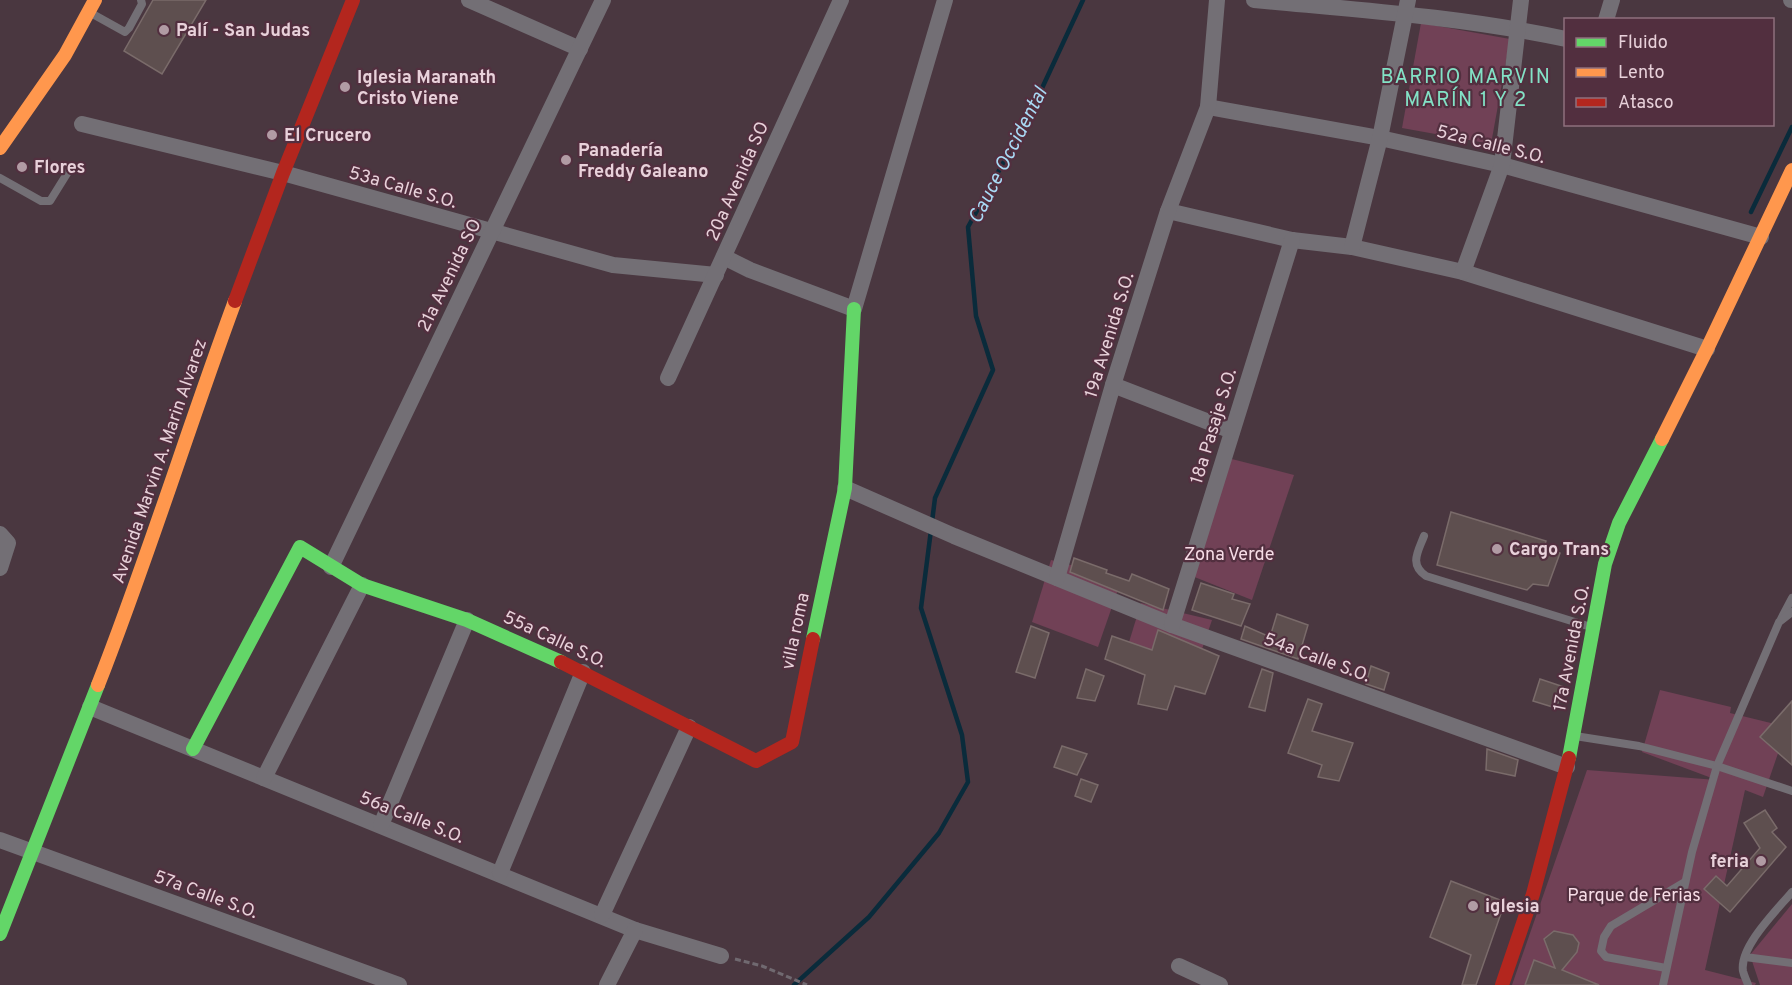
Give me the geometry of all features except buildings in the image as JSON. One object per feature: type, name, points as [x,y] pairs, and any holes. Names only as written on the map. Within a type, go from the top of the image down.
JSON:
[{"type":"street","name":"Avenida Marvin A. Marin Alvarez","points":[[0,934],[116,640],[200,396],[283,173],[354,0]]},
{"type":"street","points":[[469,0],[580,49]]},
{"type":"street","name":"21a Avenida SO","points":[[331,567],[603,0]]},
{"type":"street","name":"20a Avenida SO","points":[[668,378],[841,0]]},
{"type":"street","points":[[724,257],[750,270],[854,309],[945,0]]},
{"type":"street","name":"19a Avenida S.O.","points":[[1057,578],[1113,385],[1168,211],[1208,107],[1217,0]]},
{"type":"street","points":[[1254,0],[1407,8],[1564,39]]},
{"type":"street","points":[[1463,273],[1502,165],[1521,0]]},
{"type":"street","points":[[1607,18],[1612,0]]},
{"type":"street","points":[[0,148],[65,55],[92,6]]},
{"type":"street","points":[[1352,247],[1380,138],[1407,8]]},
{"type":"street","name":"52a Calle S.O.","points":[[1208,107],[1380,138],[1502,165],[1761,237]]},
{"type":"street","name":"53a Calle S.O.","points":[[82,124],[283,173],[614,265],[716,275]]},
{"type":"street","name":"17a Avenida S.O.","points":[[1502,985],[1533,894],[1567,767],[1605,564],[1619,523],[1707,349],[1792,170]]},
{"type":"street","points":[[1168,211],[1292,240],[1352,247],[1463,273],[1707,349]]},
{"type":"street","name":"18a Pasaje S.O.","points":[[1172,625],[1292,240]]},
{"type":"street","name":"villa roma","points":[[756,761],[792,742],[845,488],[854,309]]},
{"type":"street","points":[[1113,385],[1232,431]]},
{"type":"street","points":[[845,488],[1057,578]]},
{"type":"street","points":[[0,568],[8,543],[1,535]]},
{"type":"street","name":"55a Calle S.O.","points":[[193,749],[300,547],[362,585],[467,620],[583,672],[756,761]]},
{"type":"street","name":"54a Calle S.O.","points":[[1057,578],[1172,625],[1567,767]]},
{"type":"street","points":[[264,778],[362,585]]},
{"type":"street","points":[[381,825],[467,620]]},
{"type":"street","points":[[500,873],[583,672]]},
{"type":"street","name":"56a Calle S.O.","points":[[90,707],[635,930],[721,956]]},
{"type":"street","points":[[602,915],[689,727]]},
{"type":"street","name":"57a Calle S.O.","points":[[0,840],[33,850],[399,985]]},
{"type":"street","points":[[607,985],[635,930]]},
{"type":"street","points":[[1179,966],[1220,985]]},
{"type":"lane","points":[[92,6],[125,32],[134,20],[142,4],[141,0]]},
{"type":"lane","points":[[0,178],[41,201],[50,201],[68,172]]},
{"type":"lane","points":[[1424,536],[1415,562],[1418,570],[1426,576],[1592,628]]},
{"type":"lane","points":[[1663,985],[1692,852],[1717,766],[1779,622],[1792,598]]},
{"type":"lane","points":[[1779,622],[1792,612]]},
{"type":"lane","points":[[1573,736],[1639,746],[1717,766],[1792,791]]},
{"type":"lane","points":[[1666,968],[1606,957],[1601,951],[1604,937],[1611,926],[1685,882]]},
{"type":"lane","points":[[1748,985],[1743,970],[1745,957],[1755,936],[1792,892]]},
{"type":"lane","points":[[1745,957],[1792,963]]},
{"type":"path","points":[[721,956],[762,966],[807,985]]},
{"type":"green space","points":[[1421,23],[1510,39],[1491,144],[1402,128]]},
{"type":"green space","points":[[1224,457],[1294,475],[1252,600],[1187,574]]},
{"type":"green space","points":[[1051,560],[1122,578],[1098,647],[1032,622]]},
{"type":"green space","name":"Zona Verde","points":[[1141,603],[1212,620],[1188,690],[1122,665]]},
{"type":"green space","name":"Parque de Ferias","points":[[1660,690],[1731,707],[1730,713],[1787,727],[1763,797],[1745,790],[1705,970],[1756,983],[1755,985],[1512,985],[1587,770],[1717,780],[1642,752]]},
{"type":"green space","points":[[1792,904],[1792,985],[1760,985],[1750,955]]},
{"type":"waterway","name":"Cauce Occidental","points":[[932,522],[935,498],[993,370],[976,316],[968,227],[1030,114],[1083,0]]},
{"type":"waterway","points":[[1751,212],[1792,127]]},
{"type":"waterway","name":"Cauce Occidental","points":[[794,985],[869,917],[939,833],[968,782],[962,735],[921,608],[931,530]]},
{"type":"traffic: fast","points":[[813,639],[845,488],[854,309]]},
{"type":"traffic: fast","points":[[1569,758],[1605,564],[1619,523],[1662,439]]},
{"type":"traffic: fast","points":[[193,749],[300,547],[362,585],[467,620],[561,662]]},
{"type":"traffic: fast","points":[[0,934],[98,685]]},
{"type":"traffic: slow","points":[[0,148],[65,55],[95,0]]},
{"type":"traffic: slow","points":[[1662,439],[1792,170]]},
{"type":"traffic: slow","points":[[98,685],[235,301]]},
{"type":"traffic: jam","points":[[235,301],[283,173],[353,0]]},
{"type":"traffic: jam","points":[[561,662],[756,761],[792,742],[813,639]]},
{"type":"traffic: jam","points":[[1502,985],[1533,894],[1569,758]]},
{"type":"place","name":"Palí - San Judas","points":[[164,30]]},
{"type":"place","name":"Iglesia Maranath Cristo Viene","points":[[345,87]]},
{"type":"place","name":"El Crucero","points":[[272,135]]},
{"type":"place","name":"Panadería Freddy Galeano","points":[[566,160]]},
{"type":"place","name":"Flores","points":[[22,167]]},
{"type":"place","name":"Cargo Trans","points":[[1497,549]]},
{"type":"place","name":"feria","points":[[1761,861]]},
{"type":"place","name":"iglesia","points":[[1473,906]]},
{"type":"district","name":"BARRIO MARVIN MARÍN 1 Y 2","points":[[1466,88]]}]
